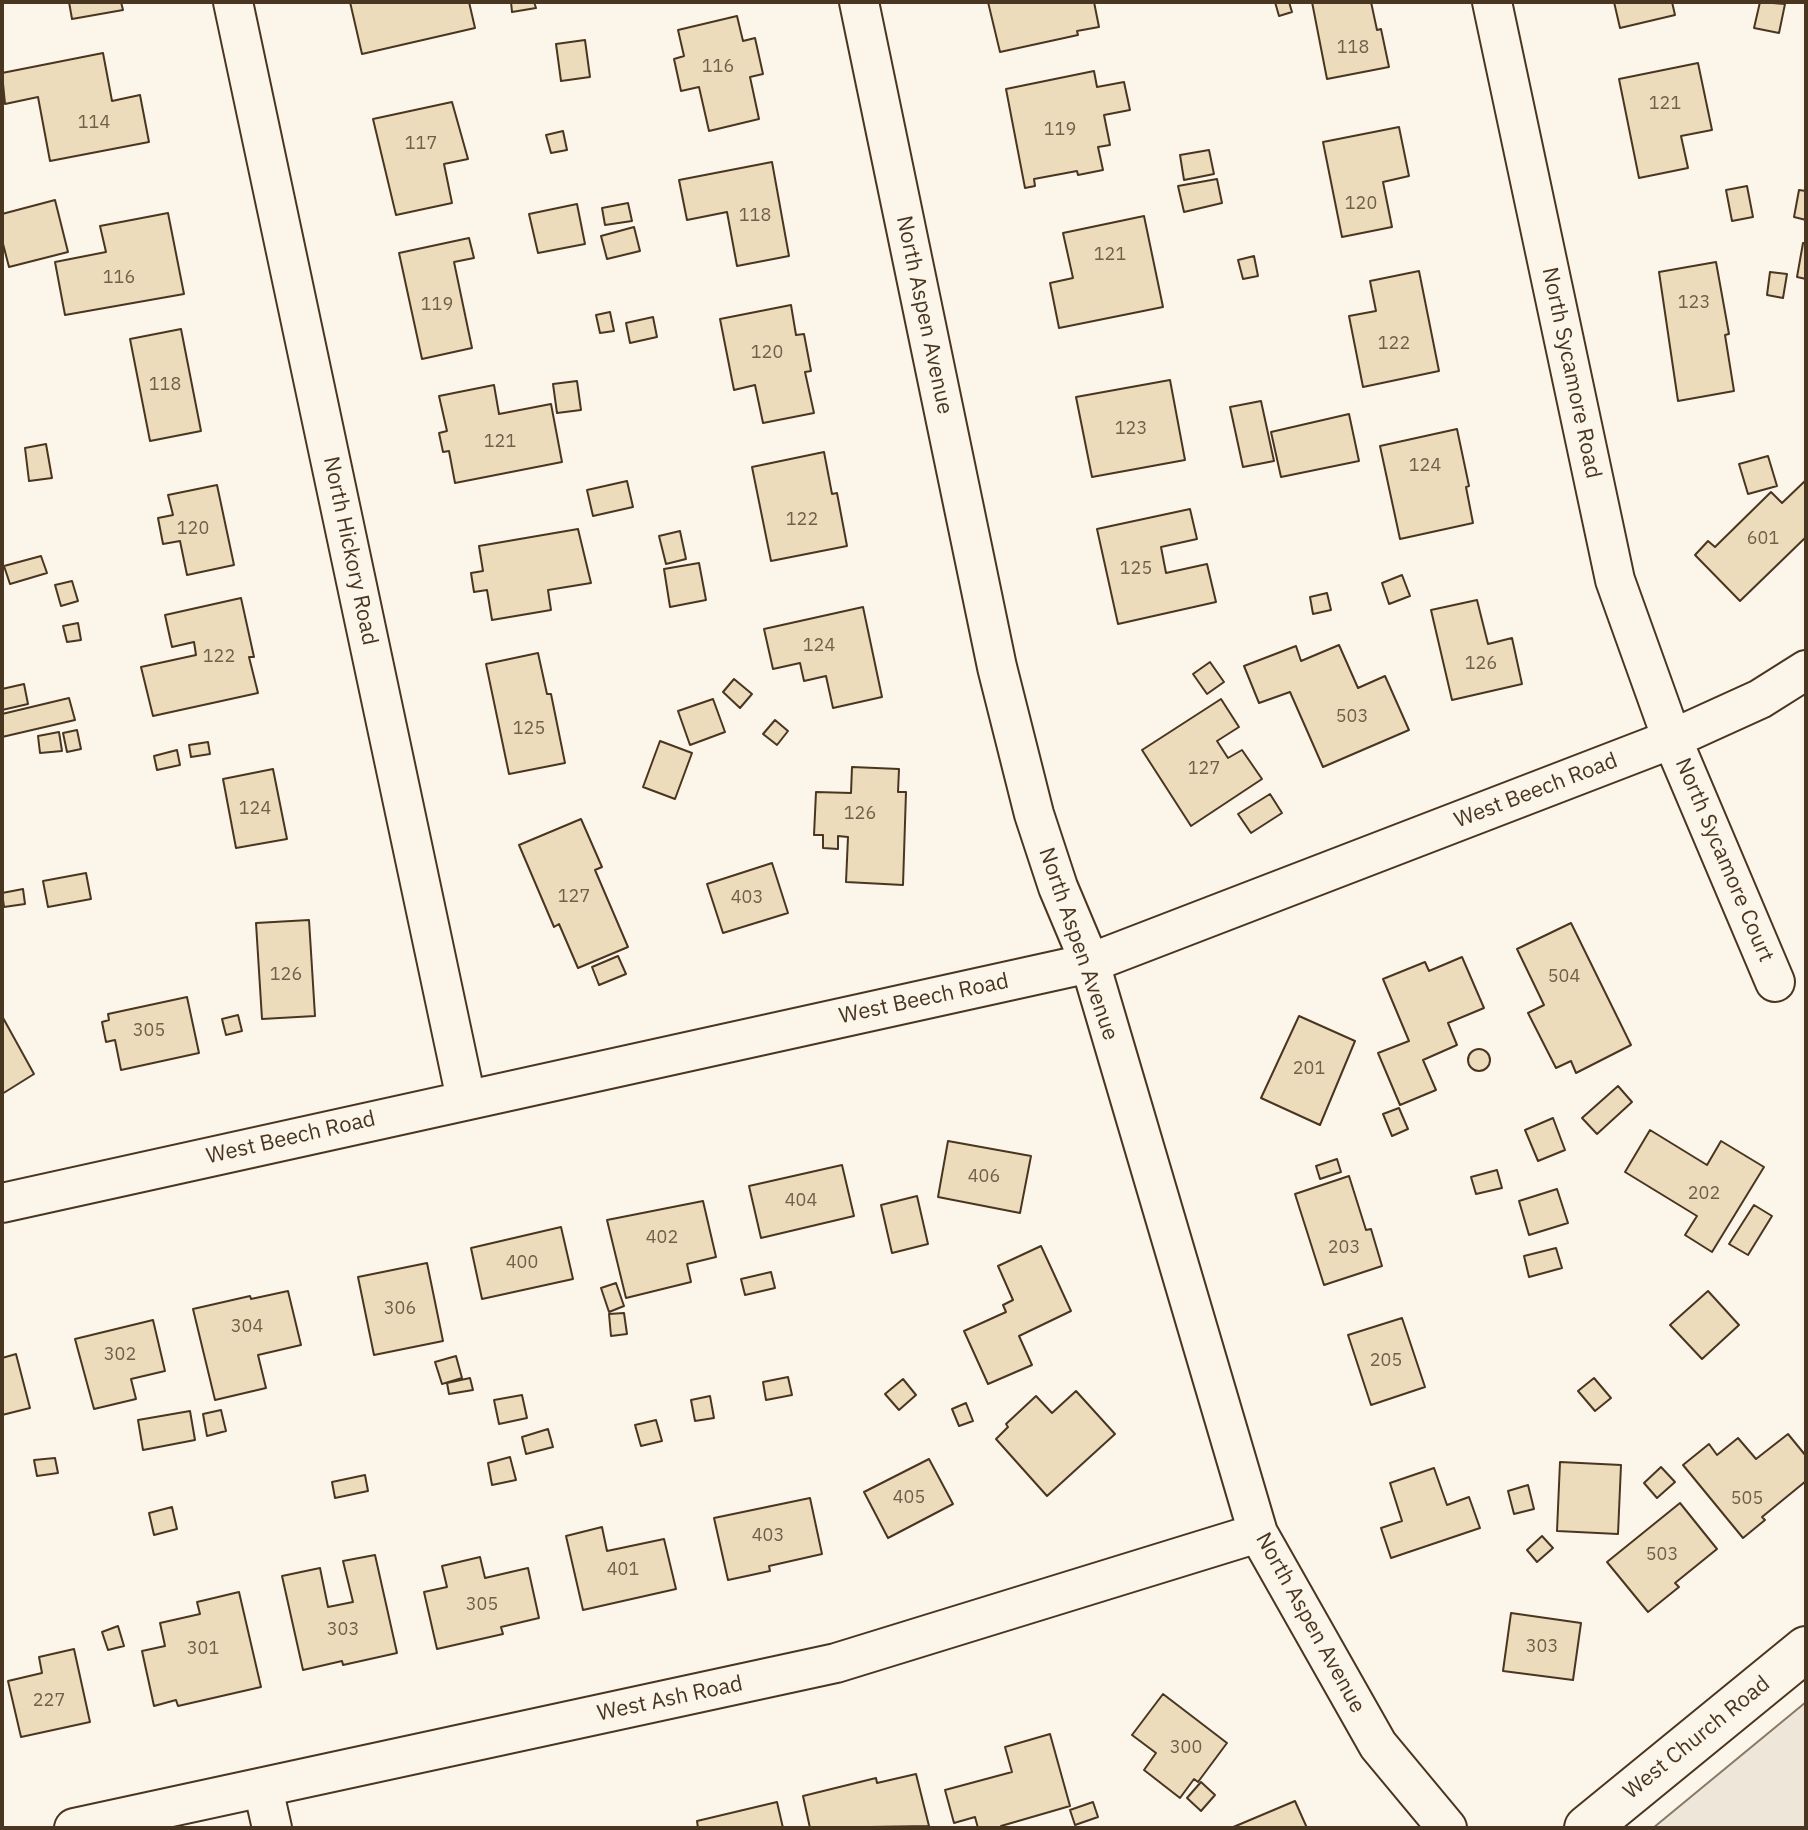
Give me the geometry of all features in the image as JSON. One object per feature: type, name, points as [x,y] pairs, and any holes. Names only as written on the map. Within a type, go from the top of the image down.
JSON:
[{"type":"main road","name":"West Church Road","points":[[1587,1828],[1806,1649]]},
{"type":"street","name":"North Hickory Road","points":[[233,2],[466,1099]]},
{"type":"street","name":"North Aspen Avenue","points":[[859,2],[997,667],[1034,814],[1058,887],[1090,963],[1258,1533],[1378,1745],[1447,1828]]},
{"type":"street","name":"North Sycamore Road","points":[[1492,2],[1615,580],[1672,739]]},
{"type":"street","name":"West Beech Road","points":[[2,1203],[1090,963],[1672,739],[1760,699],[1806,670]]},
{"type":"street","name":"North Sycamore Court","points":[[1672,739],[1775,982]]},
{"type":"street","name":"West Ash Road","points":[[74,1828],[836,1663],[1258,1533]]},
{"type":"street","points":[[263,1788],[272,1828]]},
{"type":"shaded area","points":[[1806,1702],[1806,1828],[1653,1828]]},
{"type":"building","points":[[69,2],[121,2],[123,10],[72,19]]},
{"type":"building","points":[[350,2],[469,2],[475,28],[362,54]]},
{"type":"building","points":[[511,2],[534,2],[536,8],[512,12]]},
{"type":"building","points":[[988,2],[1094,2],[1099,27],[1077,31],[1078,35],[1000,52]]},
{"type":"building","points":[[1275,2],[1289,2],[1292,12],[1279,16]]},
{"type":"building","points":[[1312,2],[1371,2],[1377,30],[1381,29],[1389,67],[1327,79]]},
{"type":"building","points":[[1614,2],[1672,2],[1675,15],[1620,28]]},
{"type":"building","points":[[1760,2],[1785,4],[1779,33],[1754,28]]},
{"type":"building","points":[[737,16],[743,41],[755,38],[763,74],[750,77],[759,119],[709,131],[699,87],[681,91],[674,59],[684,56],[678,30]]},
{"type":"building","points":[[585,40],[590,77],[561,81],[556,44]]},
{"type":"building","points":[[103,53],[112,101],[140,95],[149,142],[50,161],[38,97],[5,104],[2,73]]},
{"type":"building","points":[[1698,63],[1712,130],[1681,136],[1688,168],[1639,178],[1619,79]]},
{"type":"building","points":[[1094,71],[1097,87],[1124,82],[1130,110],[1104,115],[1110,145],[1098,147],[1103,170],[1034,179],[1035,186],[1025,188],[1006,89]]},
{"type":"building","points":[[452,102],[468,159],[444,164],[452,203],[396,215],[373,119]]},
{"type":"building","points":[[1399,127],[1409,176],[1383,182],[1392,227],[1342,237],[1323,142]]},
{"type":"building","points":[[563,131],[567,150],[551,153],[546,135]]},
{"type":"building","points":[[1209,150],[1214,174],[1184,180],[1180,155]]},
{"type":"building","points":[[772,162],[789,256],[737,266],[727,212],[687,220],[679,180]]},
{"type":"building","points":[[1217,179],[1222,203],[1184,212],[1178,186]]},
{"type":"building","points":[[1747,186],[1753,217],[1732,221],[1726,190]]},
{"type":"building","points":[[1799,190],[1806,191],[1806,220],[1794,217]]},
{"type":"building","points":[[55,200],[68,252],[9,267],[2,240],[2,214]]},
{"type":"building","points":[[628,203],[632,221],[605,225],[602,208]]},
{"type":"building","points":[[577,204],[585,244],[538,253],[529,214]]},
{"type":"building","points":[[168,213],[184,294],[65,315],[55,262],[106,252],[100,226]]},
{"type":"building","points":[[1144,216],[1163,307],[1059,328],[1050,283],[1073,278],[1063,233]]},
{"type":"building","points":[[634,227],[640,251],[607,259],[601,236]]},
{"type":"building","points":[[469,238],[474,258],[454,262],[472,348],[422,359],[399,253]]},
{"type":"building","points":[[1803,243],[1806,243],[1806,279],[1797,277]]},
{"type":"building","points":[[1254,256],[1258,276],[1243,279],[1238,260]]},
{"type":"building","points":[[1716,262],[1729,334],[1725,335],[1734,391],[1678,401],[1659,272]]},
{"type":"building","points":[[1419,271],[1439,371],[1363,387],[1349,316],[1376,311],[1370,281]]},
{"type":"building","points":[[1770,272],[1787,274],[1783,298],[1767,295]]},
{"type":"building","points":[[791,305],[796,335],[804,334],[811,371],[805,372],[814,413],[763,423],[755,385],[734,390],[720,319]]},
{"type":"building","points":[[610,312],[614,331],[600,333],[596,315]]},
{"type":"building","points":[[653,317],[657,337],[630,343],[626,323]]},
{"type":"building","points":[[181,329],[201,431],[150,441],[130,339]]},
{"type":"building","points":[[1170,380],[1185,460],[1092,477],[1076,397]]},
{"type":"building","points":[[577,381],[581,410],[557,413],[553,384]]},
{"type":"building","points":[[494,385],[499,414],[551,404],[562,462],[455,483],[449,451],[443,452],[439,433],[447,431],[439,396]]},
{"type":"building","points":[[1261,401],[1274,461],[1243,467],[1230,407]]},
{"type":"building","points":[[1349,414],[1359,461],[1281,477],[1271,432]]},
{"type":"building","points":[[1457,429],[1473,523],[1400,539],[1380,446]]},
{"type":"building","points":[[46,444],[52,478],[29,481],[25,448]]},
{"type":"building","points":[[824,452],[832,494],[837,493],[847,546],[771,561],[752,467]]},
{"type":"building","points":[[1768,456],[1777,486],[1748,494],[1739,464]]},
{"type":"building","points":[[1806,480],[1806,537],[1740,601],[1695,555],[1708,541],[1715,547],[1771,492],[1782,503]]},
{"type":"building","points":[[627,481],[633,507],[593,516],[587,490]]},
{"type":"building","points":[[217,485],[234,565],[187,575],[180,541],[163,544],[158,518],[173,515],[168,495]]},
{"type":"building","points":[[1190,509],[1197,539],[1161,547],[1166,573],[1207,564],[1216,602],[1118,624],[1097,529]]},
{"type":"building","points":[[578,529],[591,583],[548,590],[551,610],[492,620],[487,590],[474,592],[471,573],[483,571],[479,546]]},
{"type":"building","points":[[680,531],[686,559],[666,564],[659,536]]},
{"type":"building","points":[[41,556],[47,573],[10,584],[4,566]]},
{"type":"building","points":[[699,563],[706,600],[670,607],[664,569]]},
{"type":"building","points":[[1402,575],[1410,596],[1389,604],[1382,583]]},
{"type":"building","points":[[72,581],[78,601],[61,606],[55,585]]},
{"type":"building","points":[[1327,593],[1331,610],[1313,614],[1310,597]]},
{"type":"building","points":[[241,598],[254,657],[249,657],[258,693],[153,716],[141,667],[196,655],[194,642],[172,647],[165,615]]},
{"type":"building","points":[[1477,600],[1488,644],[1512,638],[1522,684],[1452,700],[1431,610]]},
{"type":"building","points":[[863,607],[882,697],[833,708],[826,676],[804,681],[800,663],[773,669],[764,629]]},
{"type":"building","points":[[78,623],[81,640],[67,642],[63,626]]},
{"type":"building","points":[[1339,645],[1358,688],[1385,676],[1409,730],[1323,767],[1290,692],[1259,703],[1244,666],[1296,646],[1301,661]]},
{"type":"building","points":[[538,653],[547,694],[551,694],[565,763],[509,774],[486,664]]},
{"type":"building","points":[[1210,662],[1224,682],[1207,694],[1193,674]]},
{"type":"building","points":[[734,679],[752,694],[740,708],[723,692]]},
{"type":"building","points":[[24,684],[28,704],[2,710],[2,689]]},
{"type":"building","points":[[69,698],[75,720],[2,737],[2,714]]},
{"type":"building","points":[[713,699],[725,732],[690,745],[678,711]]},
{"type":"building","points":[[1221,699],[1239,727],[1217,741],[1228,758],[1242,750],[1262,779],[1191,826],[1142,750]]},
{"type":"building","points":[[775,720],[788,731],[777,745],[763,734]]},
{"type":"building","points":[[77,730],[81,749],[67,752],[63,733]]},
{"type":"building","points":[[59,732],[62,751],[40,753],[38,736]]},
{"type":"building","points":[[660,741],[692,753],[675,799],[643,787]]},
{"type":"building","points":[[208,742],[210,754],[191,757],[189,745]]},
{"type":"building","points":[[177,750],[180,765],[157,770],[154,756]]},
{"type":"building","points":[[852,767],[899,769],[898,792],[906,792],[903,885],[846,882],[848,837],[838,836],[838,849],[823,848],[823,835],[814,835],[816,792],[851,793]]},
{"type":"building","points":[[273,769],[287,839],[236,848],[223,779]]},
{"type":"building","points":[[1270,794],[1282,813],[1251,833],[1238,814]]},
{"type":"building","points":[[581,819],[602,867],[595,870],[628,947],[578,968],[559,924],[554,927],[519,845]]},
{"type":"building","points":[[772,863],[788,913],[723,933],[707,884]]},
{"type":"building","points":[[86,873],[91,899],[48,907],[43,881]]},
{"type":"building","points":[[23,889],[25,904],[4,907],[2,893]]},
{"type":"building","points":[[309,920],[315,1016],[262,1019],[256,923]]},
{"type":"building","points":[[1571,923],[1631,1045],[1576,1073],[1571,1061],[1556,1068],[1528,1013],[1544,1005],[1517,949]]},
{"type":"building","points":[[618,956],[626,974],[599,985],[592,967]]},
{"type":"building","points":[[1462,957],[1484,1008],[1448,1023],[1457,1045],[1423,1060],[1436,1090],[1400,1105],[1378,1053],[1409,1041],[1383,979],[1425,962],[1429,971]]},
{"type":"building","points":[[187,997],[199,1053],[121,1070],[115,1040],[106,1042],[102,1022],[109,1020],[108,1014]]},
{"type":"building","points":[[238,1015],[242,1031],[226,1035],[222,1019]]},
{"type":"building","points":[[2,1016],[34,1074],[2,1094]]},
{"type":"building","points":[[1299,1016],[1355,1041],[1320,1125],[1261,1098]]},
{"type":"building","points":[[1479,1049],[1487,1052],[1490,1060],[1487,1068],[1479,1071],[1471,1068],[1468,1060],[1471,1052]]},
{"type":"building","points":[[1618,1086],[1632,1102],[1597,1134],[1582,1118]]},
{"type":"building","points":[[1399,1108],[1408,1129],[1392,1136],[1383,1114]]},
{"type":"building","points":[[1553,1118],[1565,1150],[1538,1161],[1525,1130]]},
{"type":"building","points":[[1650,1130],[1707,1165],[1721,1141],[1764,1167],[1712,1252],[1685,1235],[1697,1216],[1625,1172]]},
{"type":"building","points":[[948,1141],[1031,1156],[1020,1213],[938,1197]]},
{"type":"building","points":[[1337,1159],[1341,1172],[1320,1179],[1316,1166]]},
{"type":"building","points":[[842,1165],[854,1216],[761,1238],[749,1186]]},
{"type":"building","points":[[1497,1170],[1502,1188],[1476,1194],[1471,1177]]},
{"type":"building","points":[[1349,1176],[1366,1230],[1371,1229],[1382,1266],[1324,1285],[1295,1194]]},
{"type":"building","points":[[1557,1189],[1568,1223],[1529,1235],[1519,1201]]},
{"type":"building","points":[[917,1196],[928,1244],[892,1253],[881,1205]]},
{"type":"building","points":[[703,1201],[716,1257],[687,1264],[691,1282],[626,1298],[607,1220]]},
{"type":"building","points":[[1754,1205],[1772,1216],[1748,1255],[1729,1244]]},
{"type":"building","points":[[561,1227],[573,1279],[482,1299],[471,1248]]},
{"type":"building","points":[[1041,1246],[1071,1311],[1019,1336],[1032,1365],[988,1384],[964,1331],[1006,1312],[1003,1305],[1013,1300],[998,1266]]},
{"type":"building","points":[[1556,1248],[1562,1268],[1529,1277],[1524,1256]]},
{"type":"building","points":[[427,1263],[443,1341],[374,1355],[358,1277]]},
{"type":"building","points":[[771,1272],[775,1288],[745,1295],[741,1279]]},
{"type":"building","points":[[616,1283],[624,1306],[609,1312],[601,1288]]},
{"type":"building","points":[[288,1291],[301,1345],[258,1355],[266,1388],[215,1400],[193,1309]]},
{"type":"building","points":[[1708,1291],[1739,1325],[1702,1359],[1670,1325]]},
{"type":"building","points":[[624,1313],[627,1334],[611,1336],[609,1314]]},
{"type":"building","points":[[1402,1318],[1425,1387],[1371,1405],[1348,1335]]},
{"type":"building","points":[[153,1320],[165,1371],[131,1379],[136,1399],[94,1409],[75,1339]]},
{"type":"building","points":[[16,1354],[30,1408],[2,1415],[2,1358]]},
{"type":"building","points":[[456,1356],[462,1378],[442,1384],[435,1362]]},
{"type":"building","points":[[788,1377],[792,1395],[766,1400],[763,1382]]},
{"type":"building","points":[[470,1378],[473,1390],[449,1394],[447,1383]]},
{"type":"building","points":[[1594,1378],[1611,1398],[1595,1411],[1578,1391]]},
{"type":"building","points":[[903,1379],[916,1395],[899,1410],[885,1394]]},
{"type":"building","points":[[1076,1391],[1115,1434],[1047,1496],[996,1439],[1008,1427],[1006,1424],[1036,1396],[1052,1413]]},
{"type":"building","points":[[522,1395],[527,1418],[499,1424],[494,1400]]},
{"type":"building","points":[[710,1396],[714,1418],[695,1421],[691,1400]]},
{"type":"building","points":[[966,1403],[973,1421],[959,1426],[952,1409]]},
{"type":"building","points":[[221,1410],[226,1431],[207,1436],[203,1414]]},
{"type":"building","points":[[190,1411],[195,1440],[143,1450],[138,1420]]},
{"type":"building","points":[[656,1420],[662,1441],[641,1446],[635,1425]]},
{"type":"building","points":[[548,1429],[553,1447],[526,1454],[522,1437]]},
{"type":"building","points":[[1788,1434],[1806,1456],[1806,1481],[1762,1517],[1765,1520],[1743,1538],[1683,1465],[1709,1444],[1717,1455],[1738,1438],[1756,1459]]},
{"type":"building","points":[[510,1457],[516,1480],[492,1485],[488,1463]]},
{"type":"building","points":[[55,1458],[58,1473],[37,1476],[34,1460]]},
{"type":"building","points":[[929,1459],[953,1504],[888,1538],[864,1492]]},
{"type":"building","points":[[1560,1462],[1621,1465],[1618,1534],[1557,1531]]},
{"type":"building","points":[[1661,1467],[1675,1482],[1657,1498],[1644,1483]]},
{"type":"building","points":[[1434,1468],[1447,1505],[1469,1497],[1480,1528],[1391,1558],[1381,1528],[1402,1521],[1390,1483]]},
{"type":"building","points":[[365,1475],[368,1491],[335,1498],[332,1482]]},
{"type":"building","points":[[1528,1485],[1534,1509],[1514,1514],[1508,1491]]},
{"type":"building","points":[[810,1498],[822,1554],[769,1566],[770,1571],[728,1580],[714,1518]]},
{"type":"building","points":[[1680,1503],[1717,1549],[1675,1583],[1679,1587],[1648,1612],[1607,1562]]},
{"type":"building","points":[[172,1507],[177,1529],[154,1535],[149,1513]]},
{"type":"building","points":[[602,1527],[607,1551],[664,1539],[676,1589],[583,1610],[566,1536]]},
{"type":"building","points":[[1542,1536],[1553,1548],[1537,1562],[1527,1550]]},
{"type":"building","points":[[375,1555],[397,1653],[303,1670],[282,1576],[320,1568],[328,1607],[353,1602],[343,1561]]},
{"type":"building","points":[[480,1557],[485,1578],[528,1568],[539,1618],[501,1627],[503,1634],[437,1649],[424,1592],[447,1587],[442,1566]]},
{"type":"building","points":[[239,1592],[261,1687],[178,1706],[176,1700],[154,1706],[142,1651],[165,1646],[160,1623],[200,1614],[197,1602]]},
{"type":"building","points":[[1511,1613],[1581,1623],[1573,1680],[1503,1671]]},
{"type":"building","points":[[118,1626],[124,1646],[108,1650],[102,1632]]},
{"type":"building","points":[[74,1649],[90,1722],[21,1737],[8,1681],[42,1673],[39,1657]]},
{"type":"building","points":[[1163,1694],[1227,1743],[1198,1782],[1194,1779],[1180,1798],[1144,1770],[1156,1753],[1132,1735]]},
{"type":"building","points":[[1050,1734],[1070,1806],[1002,1828],[978,1828],[975,1817],[954,1823],[945,1790],[1012,1772],[1005,1747]]},
{"type":"building","points":[[916,1774],[929,1826],[810,1828],[803,1796],[876,1778],[877,1783]]},
{"type":"building","points":[[1201,1782],[1215,1795],[1201,1811],[1187,1798]]},
{"type":"building","points":[[1295,1801],[1307,1828],[1231,1828]]},
{"type":"building","points":[[777,1802],[783,1828],[698,1828],[697,1821]]},
{"type":"building","points":[[1093,1802],[1098,1817],[1075,1825],[1070,1810]]}]
